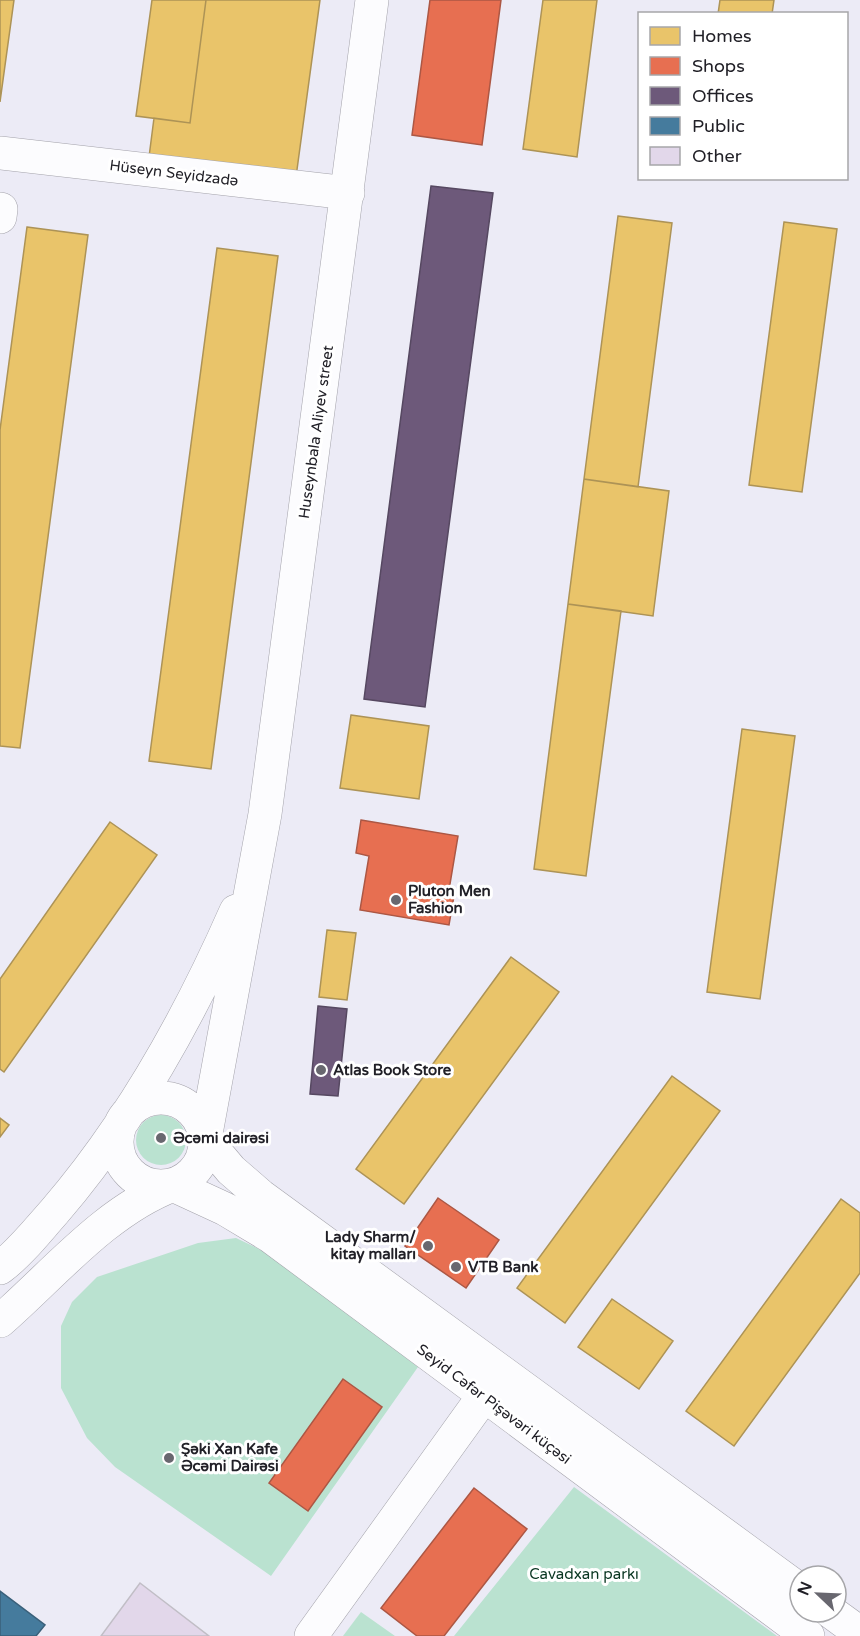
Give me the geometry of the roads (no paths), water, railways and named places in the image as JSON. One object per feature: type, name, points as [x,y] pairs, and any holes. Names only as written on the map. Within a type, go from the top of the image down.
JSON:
[{"type":"street","name":"Huseynbala Aliyev street","points":[[257,863],[372,0]]},
{"type":"street","name":"Hüseyn Seyidzadə","points":[[0,153],[348,193]]},
{"type":"street","points":[[173,1185],[158,1186],[145,1183],[123,1166],[118,1152],[117,1139],[120,1125],[170,1045],[203,982],[257,863]]},
{"type":"street","points":[[0,1321],[111,1221],[136,1202],[184,1180],[200,1162],[257,863]]},
{"type":"street","points":[[0,1268],[30,1239],[76,1187],[127,1113],[139,1103],[153,1098],[168,1098],[182,1103],[198,1118],[205,1139]]},
{"type":"street","name":"Seyid Cəfər Pişəvəri küçəsi","points":[[205,1139],[231,1170],[261,1197],[788,1581]]},
{"type":"street","name":"Seyid Cəfər Pişəvəri küçəsi","points":[[173,1185],[225,1209],[270,1236],[483,1397],[808,1636]]},
{"type":"street","points":[[313,1632],[483,1397]]},
{"type":"street","points":[[848,1624],[860,1633]]},
{"type":"place","name":"Pluton Men Fashion","points":[[396,900]]},
{"type":"place","name":"Atlas Book Store","points":[[321,1070]]},
{"type":"place","name":"Əcəmi dairəsi","points":[[161,1138]]},
{"type":"place","name":"Lady Sharm/ kitay malları","points":[[428,1246]]},
{"type":"place","name":"VTB Bank","points":[[456,1267]]},
{"type":"place","name":"Şəki Xan Kafe Əcəmi Dairəsi","points":[[169,1458]]},
{"type":"park label","name":"Cavadxan parkı","points":[[584,1574]]}]
